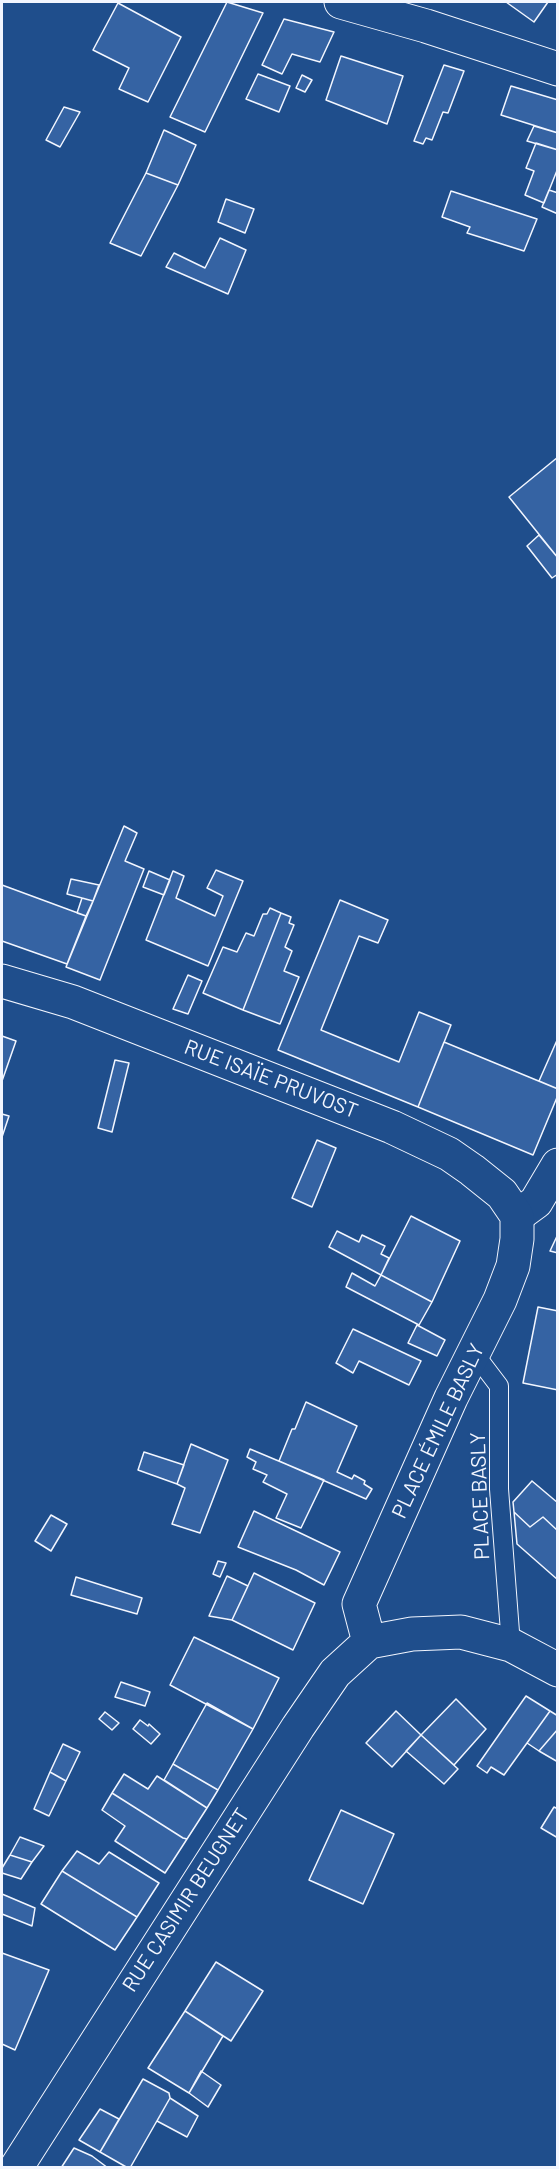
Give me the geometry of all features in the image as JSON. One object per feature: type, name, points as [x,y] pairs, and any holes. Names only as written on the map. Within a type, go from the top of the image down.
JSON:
[{"type":"street","points":[[341,2],[558,69]]},
{"type":"street","name":"RUE ISAÏE PRUVOST","points":[[2,981],[73,1002],[392,1127],[449,1154],[472,1170],[502,1194],[517,1216]]},
{"type":"street","points":[[517,1216],[536,1202],[558,1165]]},
{"type":"street","name":"PLACE ÉMILE BASLY","points":[[369,1642],[359,1604],[451,1398],[500,1300],[513,1266],[517,1239],[517,1216]]},
{"type":"street","points":[[369,1642],[412,1634],[461,1632],[511,1645],[558,1670]]},
{"type":"street","name":"RUE CASIMIR BEUGNET","points":[[15,2168],[304,1718],[335,1673],[369,1642]]},
{"type":"lane","name":"PLACE BASLY","points":[[474,1353],[499,1386],[499,1489],[511,1645]]},
{"type":"building","points":[[227,2],[263,13],[205,132],[170,117]]},
{"type":"building","points":[[506,2],[548,2],[534,22]]},
{"type":"building","points":[[118,3],[181,37],[148,102],[119,89],[129,68],[93,50]]},
{"type":"building","points":[[284,19],[334,32],[320,62],[292,54],[282,74],[262,65]]},
{"type":"building","points":[[341,56],[403,76],[387,124],[326,100]]},
{"type":"building","points":[[444,65],[464,71],[448,113],[443,112],[432,140],[426,138],[423,144],[414,141]]},
{"type":"building","points":[[258,74],[290,86],[279,112],[246,99]]},
{"type":"building","points":[[302,75],[312,80],[305,92],[296,88]]},
{"type":"building","points":[[511,86],[558,100],[558,133],[501,115]]},
{"type":"building","points":[[64,107],[80,112],[60,147],[46,140]]},
{"type":"building","points":[[534,126],[558,133],[558,150],[527,141]]},
{"type":"building","points":[[164,130],[196,145],[178,185],[146,173]]},
{"type":"building","points":[[536,143],[558,150],[558,168],[544,203],[525,195],[534,171],[526,168]]},
{"type":"building","points":[[146,173],[178,185],[141,256],[110,243]]},
{"type":"building","points":[[549,190],[558,193],[558,214],[542,207]]},
{"type":"building","points":[[451,191],[537,219],[524,251],[467,233],[470,227],[442,217]]},
{"type":"building","points":[[226,199],[254,209],[245,233],[218,222]]},
{"type":"building","points":[[220,238],[246,250],[228,294],[166,267],[174,253],[205,268]]},
{"type":"building","points":[[558,457],[558,558],[509,497]]},
{"type":"building","points":[[539,535],[558,558],[558,574],[552,578],[527,546]]},
{"type":"building","points":[[124,826],[137,833],[125,861],[144,869],[100,980],[66,967]]},
{"type":"building","points":[[216,870],[243,881],[208,966],[146,940],[173,871],[184,876],[176,898],[215,916],[223,896],[207,888]]},
{"type":"building","points":[[149,871],[170,880],[164,895],[143,887]]},
{"type":"building","points":[[71,879],[99,885],[93,901],[67,894]]},
{"type":"building","points":[[2,885],[86,916],[67,964],[2,941]]},
{"type":"building","points":[[82,898],[93,901],[86,916],[77,913]]},
{"type":"building","points":[[340,900],[388,920],[378,943],[359,936],[321,1030],[399,1062],[419,1012],[451,1025],[418,1107],[278,1050]]},
{"type":"building","points":[[270,908],[281,913],[243,1010],[203,993],[223,947],[237,952],[246,933],[254,936],[263,914],[267,914]]},
{"type":"building","points":[[281,913],[291,917],[289,923],[294,925],[285,947],[292,951],[284,971],[299,977],[280,1024],[243,1010]]},
{"type":"building","points":[[188,975],[202,981],[188,1014],[173,1009]]},
{"type":"building","points":[[2,1036],[16,1041],[2,1081]]},
{"type":"building","points":[[558,1038],[558,1089],[539,1081]]},
{"type":"building","points":[[444,1042],[558,1089],[558,1095],[533,1155],[418,1107]]},
{"type":"building","points":[[115,1060],[129,1063],[112,1132],[98,1128]]},
{"type":"building","points":[[2,1114],[9,1116],[2,1137]]},
{"type":"building","points":[[317,1140],[336,1148],[312,1207],[292,1198]]},
{"type":"building","points":[[411,1216],[460,1241],[432,1302],[381,1275]]},
{"type":"building","points":[[337,1231],[359,1242],[362,1235],[385,1246],[381,1254],[389,1258],[381,1275],[329,1247]]},
{"type":"building","points":[[558,1234],[558,1253],[550,1251]]},
{"type":"building","points":[[352,1273],[375,1286],[381,1275],[432,1302],[419,1325],[346,1287]]},
{"type":"building","points":[[538,1307],[558,1311],[558,1390],[523,1383]]},
{"type":"building","points":[[417,1325],[445,1340],[437,1356],[408,1343]]},
{"type":"building","points":[[353,1329],[421,1361],[409,1385],[359,1361],[353,1373],[336,1363]]},
{"type":"building","points":[[306,1402],[357,1426],[337,1472],[352,1479],[354,1475],[365,1481],[364,1484],[372,1489],[366,1499],[279,1461]]},
{"type":"building","points":[[191,1444],[228,1460],[200,1533],[172,1524],[185,1488],[177,1484]]},
{"type":"building","points":[[250,1449],[324,1480],[301,1528],[276,1518],[287,1494],[263,1482],[267,1475],[253,1469],[256,1462],[247,1457]]},
{"type":"building","points":[[144,1452],[184,1465],[177,1484],[138,1470]]},
{"type":"building","points":[[532,1481],[558,1503],[558,1531],[543,1517],[530,1527],[514,1512],[513,1502]]},
{"type":"building","points":[[254,1511],[340,1552],[324,1585],[296,1570],[238,1547]]},
{"type":"building","points":[[514,1512],[530,1527],[543,1517],[558,1531],[558,1580],[517,1544]]},
{"type":"building","points":[[51,1515],[67,1524],[51,1551],[35,1541]]},
{"type":"building","points":[[218,1561],[226,1563],[220,1577],[213,1574]]},
{"type":"building","points":[[254,1573],[315,1603],[293,1650],[232,1620]]},
{"type":"building","points":[[227,1576],[248,1586],[232,1620],[209,1616]]},
{"type":"building","points":[[76,1577],[142,1598],[137,1614],[71,1595]]},
{"type":"building","points":[[194,1637],[279,1678],[253,1729],[170,1685]]},
{"type":"building","points":[[121,1682],[150,1692],[145,1706],[115,1697]]},
{"type":"building","points":[[526,1696],[550,1711],[504,1775],[491,1767],[487,1773],[477,1766]]},
{"type":"building","points":[[456,1699],[486,1729],[454,1765],[421,1735]]},
{"type":"building","points":[[207,1703],[253,1729],[218,1790],[173,1764]]},
{"type":"building","points":[[396,1711],[421,1735],[392,1767],[366,1743]]},
{"type":"building","points":[[550,1711],[558,1716],[558,1729],[539,1751],[527,1743]]},
{"type":"building","points":[[105,1712],[119,1723],[112,1730],[99,1719]]},
{"type":"building","points":[[140,1720],[148,1726],[149,1724],[160,1734],[151,1744],[133,1729]]},
{"type":"building","points":[[558,1729],[558,1762],[539,1751]]},
{"type":"building","points":[[421,1735],[458,1769],[444,1784],[406,1751]]},
{"type":"building","points":[[63,1744],[80,1752],[66,1781],[50,1772]]},
{"type":"building","points":[[173,1764],[218,1790],[207,1808],[164,1780]]},
{"type":"building","points":[[50,1772],[66,1781],[49,1816],[34,1809]]},
{"type":"building","points":[[124,1774],[148,1789],[157,1776],[207,1808],[187,1839],[112,1793]]},
{"type":"building","points":[[112,1793],[187,1839],[165,1873],[115,1841],[125,1826],[102,1810]]},
{"type":"building","points":[[554,1807],[558,1809],[558,1838],[541,1828]]},
{"type":"building","points":[[341,1810],[394,1834],[363,1904],[309,1880]]},
{"type":"building","points":[[20,1837],[44,1846],[32,1862],[10,1855]]},
{"type":"building","points":[[77,1851],[99,1864],[109,1852],[159,1883],[137,1917],[62,1871]]},
{"type":"building","points":[[10,1855],[32,1862],[21,1879],[2,1873],[2,1868]]},
{"type":"building","points":[[62,1871],[137,1917],[115,1950],[41,1904]]},
{"type":"building","points":[[2,1894],[35,1908],[32,1926],[2,1914]]},
{"type":"building","points":[[2,1953],[49,1970],[15,2050],[2,2044]]},
{"type":"building","points":[[216,1962],[263,1991],[231,2041],[185,2011]]},
{"type":"building","points":[[185,2011],[223,2036],[189,2093],[148,2068]]},
{"type":"building","points":[[201,2071],[221,2085],[208,2107],[189,2093]]},
{"type":"building","points":[[143,2079],[169,2093],[170,2098],[128,2168],[100,2152]]},
{"type":"building","points":[[170,2098],[198,2116],[187,2137],[157,2121]]},
{"type":"building","points":[[100,2109],[119,2119],[100,2152],[79,2140]]},
{"type":"building","points":[[74,2148],[92,2156],[108,2168],[61,2168]]}]
